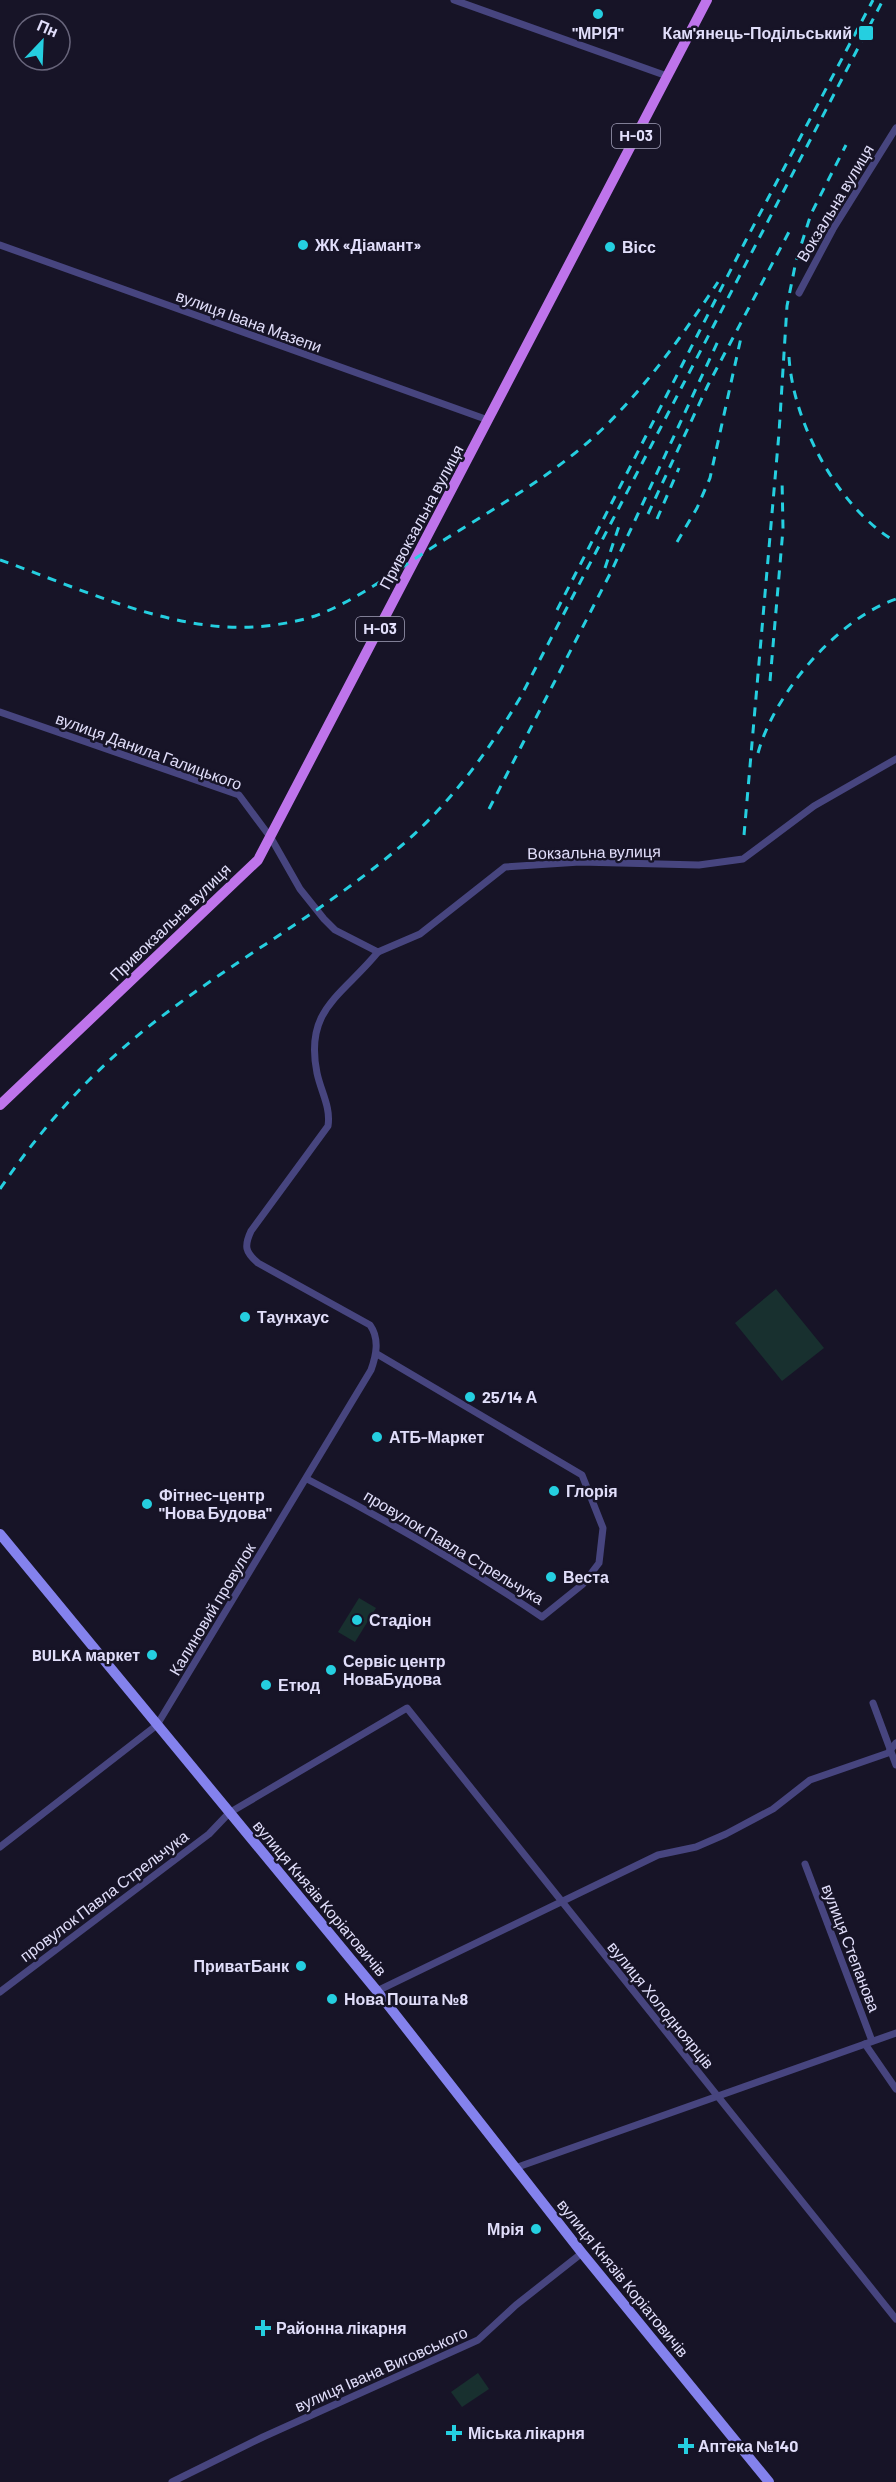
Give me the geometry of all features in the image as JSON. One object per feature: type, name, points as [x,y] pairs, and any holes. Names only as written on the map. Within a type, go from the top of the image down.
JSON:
[{"type":"main road","name":"Привокзальна вулиця","points":[[0,1105],[258,860],[707,0]]},
{"type":"main road","name":"вулиця Князів Коріатовичів","points":[[0,1534],[377,1991],[582,2253],[769,2482]]},
{"type":"street","points":[[454,0],[667,76]]},
{"type":"street","name":"Вокзальна вулиця","points":[[799,293],[833,229],[896,128]]},
{"type":"street","name":"вулиця Івана Мазепи","points":[[0,245],[488,420]]},
{"type":"street","name":"вулиця Данила Галицького","points":[[0,712],[239,795],[271,838]]},
{"type":"street","name":"Вокзальна вулиця","points":[[378,952],[420,934],[506,867],[580,862],[699,865],[743,859],[814,806],[896,759]]},
{"type":"street","points":[[271,838],[300,889],[324,919],[335,930],[378,952],[359,975],[334,998],[316,1023],[313,1050],[317,1075],[330,1113],[328,1126],[251,1231],[245,1244],[248,1254],[258,1263],[370,1325],[375,1332],[377,1354]]},
{"type":"street","name":"провулок Павла Стрельчука","points":[[308,1479],[388,1520],[476,1573],[542,1617],[583,1584],[599,1563],[603,1528],[582,1475],[377,1354]]},
{"type":"street","name":"Калиновий провулок","points":[[0,1847],[157,1725],[308,1479],[371,1370],[377,1354]]},
{"type":"street","points":[[873,1703],[896,1765]]},
{"type":"street","name":"провулок Павла Стрельчука","points":[[0,1992],[209,1834],[229,1813],[407,1708]]},
{"type":"street","name":"вулиця Холодноярців","points":[[407,1708],[896,2319]]},
{"type":"street","points":[[377,1991],[658,1855],[696,1847],[754,1820],[810,1780],[891,1750],[896,1743]]},
{"type":"street","name":"вулиця Степанова","points":[[805,1864],[868,2042],[896,2089]]},
{"type":"street","points":[[516,2168],[896,2033]]},
{"type":"street","name":"вулиця Івана Виговського","points":[[172,2482],[263,2437],[478,2340],[516,2305],[582,2253]]},
{"type":"green space","points":[[776,1289],[824,1348],[782,1381],[735,1323]]},
{"type":"green space","name":"Стадіон","points":[[359,1598],[376,1608],[355,1642],[338,1632]]},
{"type":"green space","points":[[478,2373],[489,2389],[462,2407],[451,2392]]},
{"type":"railway","points":[[557,610],[746,240],[873,0]]},
{"type":"railway","points":[[0,1189],[34,1142],[72,1098],[134,1038],[218,976],[372,870],[419,830],[467,776],[495,738],[520,698],[883,0]]},
{"type":"railway","points":[[744,835],[779,433],[787,306],[796,261],[811,214],[846,145]]},
{"type":"railway","points":[[648,514],[708,385],[790,230]]},
{"type":"railway","points":[[0,560],[124,606],[189,622],[221,627],[253,627],[315,616],[347,602],[377,584],[508,500],[578,451],[619,412],[646,382],[718,282]]},
{"type":"railway","points":[[677,542],[697,508],[710,478],[742,333]]},
{"type":"railway","points":[[489,809],[611,572],[719,339]]},
{"type":"railway","points":[[789,357],[792,383],[799,409],[822,462],[855,508],[875,527],[896,542]]},
{"type":"railway","points":[[657,519],[679,468]]},
{"type":"railway","points":[[770,681],[783,529],[782,478]]},
{"type":"railway","points":[[605,568],[621,520]]},
{"type":"railway","points":[[758,753],[766,730],[778,707],[811,661],[852,623],[896,599]]},
{"type":"place","name":"\"МРІЯ\"","points":[[598,14]]},
{"type":"place","name":"Кам'янець-Подільський","points":[[866,33]]},
{"type":"place","name":"ЖК «Діамант»","points":[[303,245]]},
{"type":"place","name":"Вісс","points":[[610,247]]},
{"type":"place","name":"Таунхаус","points":[[245,1317]]},
{"type":"place","name":"25/14 А","points":[[470,1397]]},
{"type":"place","name":"АТБ-Маркет","points":[[377,1437]]},
{"type":"place","name":"Глорія","points":[[554,1491]]},
{"type":"place","name":"Фітнес-центр \"Нова Будова\"","points":[[147,1504]]},
{"type":"place","name":"Веста","points":[[551,1577]]},
{"type":"place","name":"Стадіон","points":[[357,1620]]},
{"type":"place","name":"BULKA маркет","points":[[152,1655]]},
{"type":"place","name":"Сервіс центр НоваБудова","points":[[331,1670]]},
{"type":"place","name":"Етюд","points":[[266,1685]]},
{"type":"place","name":"ПриватБанк","points":[[301,1966]]},
{"type":"place","name":"Нова Пошта №8","points":[[332,1999]]},
{"type":"place","name":"Мрія","points":[[536,2229]]},
{"type":"place","name":"Районна лікарня","points":[[263,2328]]},
{"type":"place","name":"Міська лікарня","points":[[454,2433]]},
{"type":"place","name":"Аптека №140","points":[[686,2446]]}]
